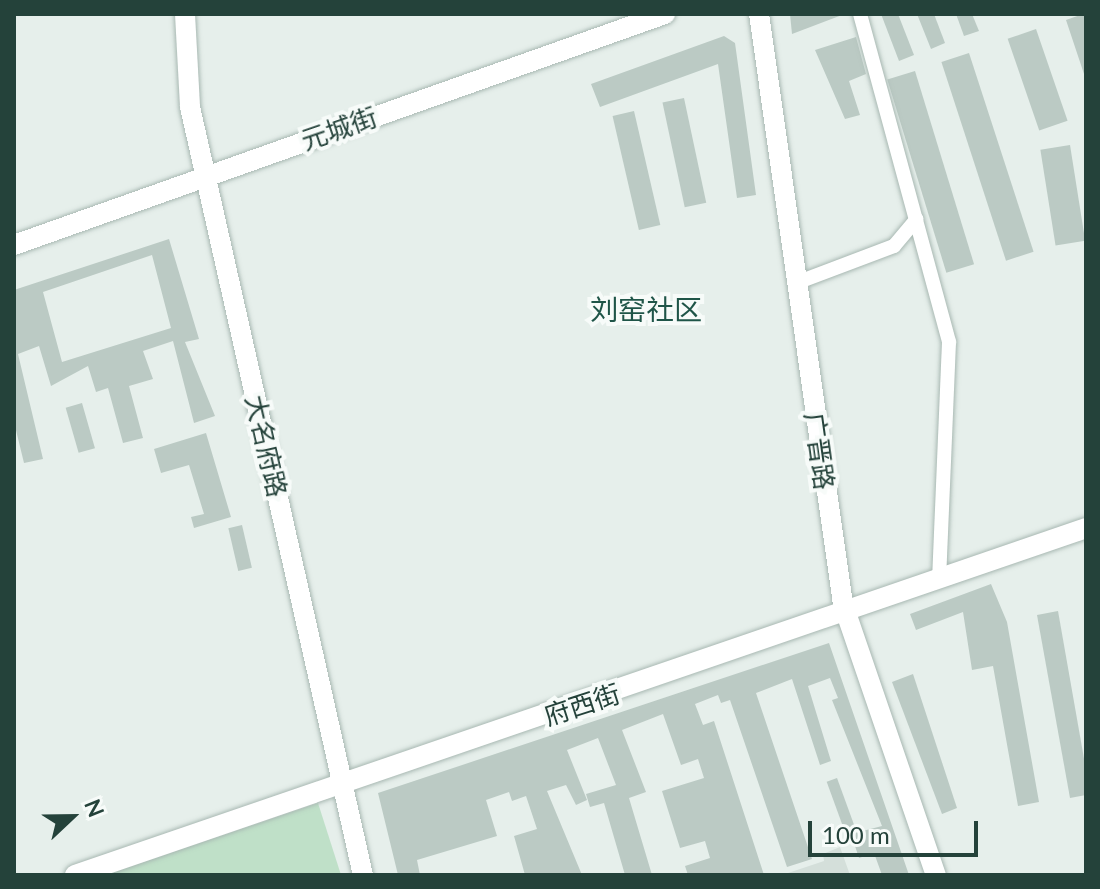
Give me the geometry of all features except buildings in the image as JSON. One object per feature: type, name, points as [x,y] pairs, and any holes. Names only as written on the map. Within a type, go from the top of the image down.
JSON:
[{"type":"street","name":"大名府路","points":[[174,14],[179,109],[200,178],[337,786],[363,875]]},
{"type":"street","name":"大名府路","points":[[185,14],[190,107],[200,178]]},
{"type":"street","name":"元城街","points":[[14,245],[665,14]]},
{"type":"street","name":"广晋路","points":[[759,14],[845,612],[936,875]]},
{"type":"street","points":[[860,14],[917,219],[952,368],[939,579]]},
{"type":"street","points":[[796,283],[894,246],[917,219]]},
{"type":"street","name":"府西街","points":[[75,875],[1086,528]]},
{"type":"street","name":"大名府路","points":[[337,786],[351,875]]},
{"type":"shaded area","points":[[840,847],[850,875],[782,875],[824,861],[823,854]]},
{"type":"green space","points":[[318,803],[341,875],[106,875]]},
{"type":"district","name":"刘窑社区","points":[[646,309]]}]
